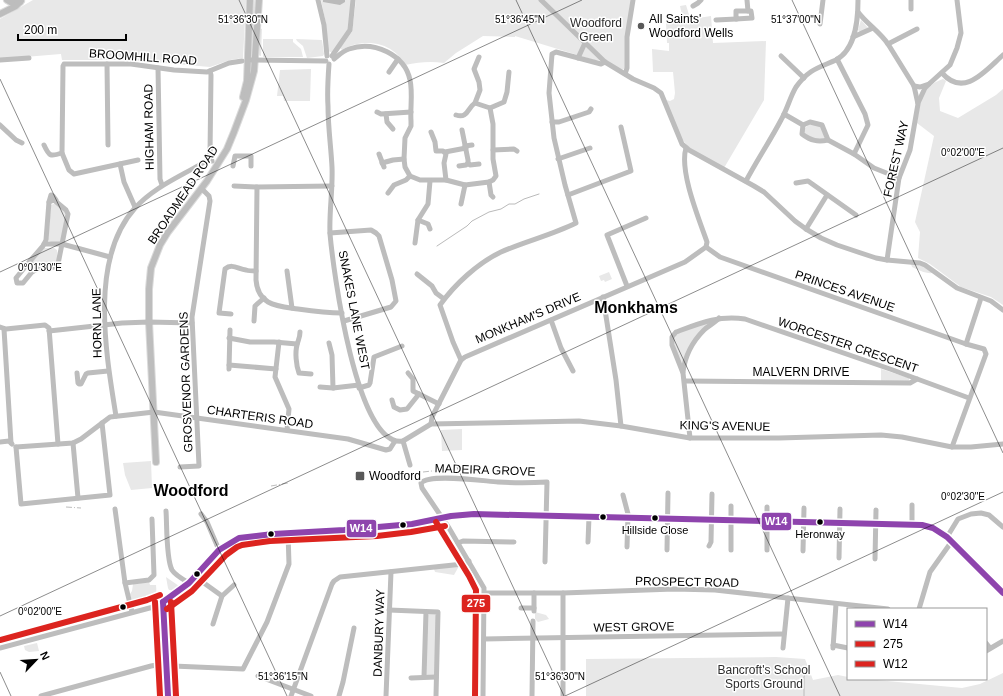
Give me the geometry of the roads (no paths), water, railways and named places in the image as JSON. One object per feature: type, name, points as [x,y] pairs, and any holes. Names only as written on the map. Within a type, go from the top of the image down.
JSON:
[{"type":"main road","points":[[1,13],[6,7],[7,0],[12,3],[23,1]]},
{"type":"main road","name":"BROADMEAD ROAD","points":[[242,109],[247,81],[245,61],[250,0]]},
{"type":"main road","name":"BROADMEAD ROAD","points":[[156,462],[149,322],[150,279],[155,258],[168,232],[202,189],[218,164],[234,132],[248,94],[255,60],[259,0]]},
{"type":"main road","points":[[1,13],[23,1]]},
{"type":"main road","points":[[163,602],[169,665],[168,696]]},
{"type":"street","points":[[318,0],[330,59],[348,49],[355,47],[377,48],[387,51],[405,66],[410,81],[411,126],[406,138],[404,160],[405,167],[410,176],[416,180],[446,180],[465,185],[489,182],[493,180],[496,176],[493,150],[493,124],[490,108]]},
{"type":"street","name":"SNAKES LANE WEST","points":[[353,0],[350,30],[330,59],[328,106],[332,186],[330,233],[342,313],[359,387],[370,414],[376,424],[390,439],[395,441]]},
{"type":"street","points":[[540,0],[605,62],[661,93],[678,135],[686,148],[764,192],[806,229],[837,245],[888,260],[920,263],[931,268],[957,288],[991,301],[1003,310]]},
{"type":"street","points":[[625,74],[627,68],[627,36],[633,0]]},
{"type":"street","points":[[693,6],[701,0]]},
{"type":"street","points":[[747,0],[748,11]]},
{"type":"street","points":[[820,24],[823,0]]},
{"type":"street","points":[[746,181],[784,114],[796,87],[812,70],[837,59],[847,49],[857,24],[858,0]]},
{"type":"street","points":[[911,0],[911,9]]},
{"type":"street","points":[[918,104],[925,88],[950,65],[957,48],[961,33],[957,0]]},
{"type":"street","points":[[716,20],[736,19],[752,18],[751,11],[736,11],[736,19]]},
{"type":"street","name":"FOREST WAY","points":[[858,12],[888,44],[914,86],[918,104],[910,150],[899,178],[888,260]]},
{"type":"street","points":[[853,37],[873,28]]},
{"type":"street","points":[[888,44],[917,29]]},
{"type":"street","points":[[578,58],[584,43]]},
{"type":"street","points":[[337,48],[342,52]]},
{"type":"street","points":[[395,441],[403,441],[431,424],[432,417],[461,360],[440,307],[440,304],[444,299],[466,277],[501,252],[576,223],[558,159],[552,122],[549,93],[552,54],[556,52],[601,64],[605,62]]},
{"type":"street","points":[[942,73],[952,82],[966,84],[976,79],[1003,55]]},
{"type":"street","points":[[782,56],[804,78]]},
{"type":"street","points":[[456,115],[465,115],[468,112],[471,106],[475,103],[480,90],[479,82],[474,69],[478,57]]},
{"type":"street","points":[[0,60],[29,58]]},
{"type":"street","name":"BROOMHILL ROAD","points":[[62,153],[64,64],[131,64],[158,68],[210,71],[229,63],[255,60],[330,59]]},
{"type":"street","points":[[389,72],[398,59]]},
{"type":"street","points":[[837,59],[865,114],[868,125],[854,154]]},
{"type":"street","points":[[107,64],[108,145]]},
{"type":"street","name":"HIGHAM ROAD","points":[[158,68],[160,179],[162,185]]},
{"type":"street","points":[[210,71],[211,159],[218,164]]},
{"type":"street","points":[[475,103],[490,108],[504,102],[506,78],[510,72]]},
{"type":"street","points":[[914,86],[920,87],[929,84]]},
{"type":"street","points":[[552,122],[558,122],[589,112],[591,109]]},
{"type":"street","points":[[377,112],[386,114],[411,112]]},
{"type":"street","points":[[386,114],[387,122],[393,129]]},
{"type":"street","points":[[784,114],[803,125]]},
{"type":"street","points":[[803,125],[810,122],[822,125],[828,140]]},
{"type":"street","points":[[0,125],[16,140],[22,143]]},
{"type":"street","points":[[803,125],[802,134],[810,140],[828,140],[854,154],[874,168],[899,178]]},
{"type":"street","points":[[568,195],[631,171],[620,127]]},
{"type":"street","points":[[462,130],[468,163]]},
{"type":"street","points":[[431,132],[435,142],[436,151],[442,150],[445,152],[472,145]]},
{"type":"street","points":[[44,144],[48,154],[51,156],[62,153],[71,172],[74,174],[138,160]]},
{"type":"street","points":[[493,150],[515,148]]},
{"type":"street","points":[[558,159],[590,148]]},
{"type":"street","points":[[686,148],[684,166],[686,178],[707,242],[706,247]]},
{"type":"street","points":[[226,149],[235,156],[251,156],[251,166]]},
{"type":"street","points":[[445,152],[446,180]]},
{"type":"street","points":[[379,154],[383,165],[393,160],[404,160]]},
{"type":"street","points":[[233,166],[235,156]]},
{"type":"street","name":"HORN LANE","points":[[116,416],[106,350],[104,291],[110,257],[120,230],[135,207],[162,185],[211,159]]},
{"type":"street","points":[[459,166],[468,163],[470,165],[479,164]]},
{"type":"street","points":[[120,164],[124,182],[135,207]]},
{"type":"street","points":[[392,191],[397,183],[406,180],[410,176]]},
{"type":"street","points":[[415,243],[418,220],[428,204],[430,181]]},
{"type":"street","points":[[796,182],[808,181],[856,215]]},
{"type":"street","points":[[489,182],[491,196],[493,197]]},
{"type":"street","points":[[461,204],[465,185]]},
{"type":"street","points":[[234,186],[332,186]]},
{"type":"street","points":[[257,187],[256,271],[257,286],[264,298],[268,302],[278,307],[342,313]]},
{"type":"street","name":"GROSVENOR GARDENS","points":[[180,467],[199,466],[192,323],[210,201],[209,196],[202,189]]},
{"type":"street","points":[[806,229],[827,195]]},
{"type":"street","points":[[56,200],[68,214],[62,244],[57,266],[37,269],[32,272],[23,283],[17,283],[16,278],[44,244],[49,202],[56,200]]},
{"type":"street","points":[[628,286],[607,235],[646,218]]},
{"type":"street","points":[[418,220],[428,224],[430,229]]},
{"type":"street","points":[[330,233],[371,230],[379,236],[392,280],[396,301],[394,305],[388,308],[344,321]]},
{"type":"street","points":[[44,244],[62,244],[110,257]]},
{"type":"street","name":"MONKHAM'S DRIVE","points":[[461,360],[685,262],[706,247]]},
{"type":"street","name":"PRINCES AVENUE","points":[[706,247],[720,257],[733,262],[984,349],[986,354],[969,398]]},
{"type":"street","points":[[30,261],[32,266],[37,269]]},
{"type":"street","points":[[231,314],[219,313],[225,269],[232,266],[247,271],[256,271]]},
{"type":"street","points":[[287,271],[292,308]]},
{"type":"street","points":[[417,274],[432,286],[436,293],[444,299]]},
{"type":"street","points":[[603,297],[622,422],[621,426]]},
{"type":"street","points":[[254,321],[255,306],[264,298]]},
{"type":"street","points":[[966,344],[981,298]]},
{"type":"street","name":"WORCESTER CRESCENT","points":[[690,438],[685,381],[672,345],[672,341],[674,334],[719,318],[734,317],[745,319],[969,398]]},
{"type":"street","name":"WORCESTER CRESCENT","points":[[683,373],[690,348],[704,330],[719,318]]},
{"type":"street","points":[[551,320],[558,342],[570,369]]},
{"type":"street","points":[[49,331],[106,324],[149,322],[192,323]]},
{"type":"street","points":[[11,442],[2,328],[46,325],[48,326],[49,331],[58,444]]},
{"type":"street","points":[[230,330],[229,367],[276,369]]},
{"type":"street","points":[[300,332],[300,339],[297,344],[297,369],[299,372],[312,374]]},
{"type":"street","points":[[229,338],[250,342],[279,342],[297,344]]},
{"type":"street","points":[[279,342],[275,377],[288,409],[287,430]]},
{"type":"street","points":[[329,343],[332,355],[333,388]]},
{"type":"street","points":[[320,387],[359,387],[369,385],[374,357],[402,346]]},
{"type":"street","points":[[77,373],[78,383],[81,384],[88,373],[108,371]]},
{"type":"street","points":[[408,373],[413,379],[413,391],[439,404]]},
{"type":"street","name":"MALVERN DRIVE","points":[[685,381],[910,383],[917,380]]},
{"type":"street","points":[[392,400],[394,408],[400,410],[407,409],[419,394]]},
{"type":"street","points":[[952,447],[969,398]]},
{"type":"street","name":"CHARTERIS ROAD","points":[[116,416],[154,412],[348,439],[386,450],[390,449],[395,441]]},
{"type":"street","points":[[16,447],[73,443],[81,439],[110,417],[116,416]]},
{"type":"street","name":"KING'S AVENUE","points":[[431,424],[579,421],[621,426],[690,438],[779,438],[881,435],[902,437],[952,447],[1003,444]]},
{"type":"street","points":[[0,442],[11,442],[16,447],[21,504],[110,495],[102,423]]},
{"type":"street","points":[[403,441],[410,466]]},
{"type":"street","points":[[73,443],[78,498]]},
{"type":"street","name":"MADEIRA GROVE","points":[[442,518],[422,488],[421,485],[423,481],[428,479],[463,478],[496,482],[549,482],[546,517],[545,562]]},
{"type":"street","points":[[667,550],[668,494]]},
{"type":"street","points":[[709,546],[711,542],[712,494]]},
{"type":"street","points":[[623,495],[628,514],[627,546]]},
{"type":"street","points":[[912,505],[912,525]]},
{"type":"street","points":[[731,506],[731,550]]},
{"type":"street","points":[[767,507],[767,550]]},
{"type":"street","points":[[803,551],[804,508]]},
{"type":"street","points":[[115,509],[125,583],[132,612]]},
{"type":"street","points":[[838,558],[840,509]]},
{"type":"street","points":[[875,559],[876,510]]},
{"type":"street","points":[[166,511],[168,548],[171,568],[189,583]]},
{"type":"street","points":[[919,608],[930,572],[949,539],[958,519],[971,514],[981,513],[989,515],[1003,527]]},
{"type":"street","points":[[201,514],[207,522],[219,550]]},
{"type":"street","points":[[169,665],[171,609],[173,604],[197,578],[219,550],[234,540],[239,538],[288,533],[404,525],[474,514],[912,525],[928,527],[949,539],[1003,593]]},
{"type":"street","points":[[125,583],[149,580],[154,575],[152,518]]},
{"type":"street","points":[[442,518],[482,584],[485,593],[483,696]]},
{"type":"street","points":[[588,542],[589,518]]},
{"type":"street","points":[[41,696],[151,666],[169,665],[243,669],[267,622],[289,564],[288,533]]},
{"type":"street","points":[[458,543],[463,541],[514,542]]},
{"type":"street","points":[[291,696],[332,584],[336,579],[340,577],[463,564],[468,561]]},
{"type":"street","name":"DANBURY WAY","points":[[386,696],[391,572]]},
{"type":"street","points":[[0,648],[157,606],[197,578]]},
{"type":"street","points":[[197,578],[222,596]]},
{"type":"street","points":[[214,624],[222,596],[234,585]]},
{"type":"street","name":"PROSPECT ROAD","points":[[485,593],[699,590],[878,608]]},
{"type":"street","points":[[563,592],[563,696]]},
{"type":"street","points":[[521,608],[534,609],[534,593]]},
{"type":"street","points":[[783,648],[788,598]]},
{"type":"street","points":[[836,604],[833,647],[847,648]]},
{"type":"street","points":[[390,610],[438,613],[436,696]]},
{"type":"street","points":[[424,677],[426,612]]},
{"type":"street","points":[[532,696],[533,621]]},
{"type":"street","points":[[339,696],[354,628]]},
{"type":"street","name":"WEST GROVE","points":[[484,639],[784,634]]},
{"type":"street","points":[[988,649],[1003,641]]},
{"type":"street","points":[[258,676],[311,696]]},
{"type":"street","points":[[411,678],[436,677]]},
{"type":"waterway","points":[[437,246],[472,221],[489,212],[501,209],[509,204],[515,204],[539,194]]},
{"type":"waterway","points":[[804,696],[805,674]]},
{"type":"railway","points":[[423,472],[441,470]]},
{"type":"railway","points":[[271,486],[288,483]]},
{"type":"railway","points":[[66,507],[81,508]]},
{"type":"place","name":"All Saints' Woodford Wells","points":[[641,26]]},
{"type":"place","name":"Woodford","points":[[360,476]]},
{"type":"place","name":"Hillside Close","points":[[655,518]]},
{"type":"place","name":"Heronway","points":[[820,522]]},
{"type":"district","name":"Monkhams","points":[[636,307]]},
{"type":"district","name":"Woodford","points":[[191,490]]},
{"type":"park label","name":"Woodford Green","points":[[596,30]]},
{"type":"park label","name":"Bancroft's School Sports Ground","points":[[764,677]]}]
